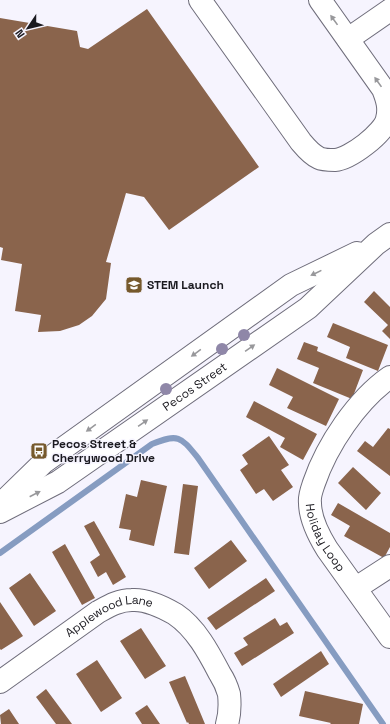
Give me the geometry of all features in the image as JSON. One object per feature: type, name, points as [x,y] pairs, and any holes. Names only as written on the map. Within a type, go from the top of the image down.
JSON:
[{"type":"street","points":[[200,0],[301,142],[311,153],[321,159],[336,160],[349,155],[378,134],[387,120],[389,105],[383,89],[320,0]]},
{"type":"street","points":[[348,39],[388,16]]},
{"type":"street","name":"Pecos Street","points":[[0,505],[44,462],[291,285],[383,239]]},
{"type":"street","name":"Pecos Street","points":[[0,512],[58,482],[308,308],[383,239]]},
{"type":"street","name":"Holiday Loop","points":[[390,377],[366,398],[337,436],[319,469],[310,502],[311,513],[320,537],[390,637]]},
{"type":"street","points":[[356,588],[390,566]]},
{"type":"street","name":"Applewood Lane","points":[[0,682],[98,612],[113,604],[123,601],[132,599],[146,601],[156,604],[175,614],[187,624],[212,657],[228,693],[230,705],[227,724]]},
{"type":"building","points":[[147,9],[259,167],[169,230],[144,197],[126,193],[106,262],[111,263],[106,299],[92,316],[79,325],[60,331],[38,332],[41,315],[15,311],[22,264],[1,260],[3,248],[0,247],[0,18],[77,31],[80,47],[88,49]]},
{"type":"building","points":[[374,291],[390,307],[390,339],[382,331],[388,325],[364,302]]},
{"type":"building","points":[[333,323],[388,345],[378,371],[346,358],[350,347],[327,337]]},
{"type":"building","points":[[304,342],[318,347],[317,351],[363,370],[352,399],[313,383],[319,368],[297,359]]},
{"type":"building","points":[[277,368],[339,399],[326,426],[287,408],[293,397],[269,385]]},
{"type":"building","points":[[254,401],[317,434],[303,460],[280,447],[285,438],[246,417]]},
{"type":"building","points":[[388,428],[390,429],[390,476],[357,451],[365,441],[373,447]]},
{"type":"building","points":[[269,436],[289,465],[281,470],[293,487],[273,501],[264,489],[256,494],[240,470],[248,464],[242,455]]},
{"type":"building","points":[[353,467],[381,493],[366,510],[338,483]]},
{"type":"building","points":[[141,480],[167,486],[154,546],[129,540],[131,530],[119,528],[126,494],[137,497]]},
{"type":"building","points":[[183,484],[198,486],[189,555],[174,553]]},
{"type":"building","points":[[338,503],[390,533],[390,547],[384,558],[344,536],[350,526],[331,515]]},
{"type":"building","points":[[94,521],[126,577],[113,585],[106,572],[98,577],[90,562],[100,555],[84,526]]},
{"type":"building","points":[[231,540],[247,561],[209,589],[194,568]]},
{"type":"building","points":[[65,544],[95,598],[82,605],[52,552]]},
{"type":"building","points":[[30,573],[56,611],[34,626],[9,588]]},
{"type":"building","points":[[266,578],[275,591],[216,630],[207,618]]},
{"type":"building","points":[[0,602],[23,636],[1,650],[0,649]]},
{"type":"building","points":[[275,618],[280,626],[287,622],[294,633],[242,666],[234,653],[248,645],[243,638]]},
{"type":"building","points":[[141,628],[166,666],[145,679],[120,641]]},
{"type":"building","points":[[321,651],[329,664],[281,697],[273,684]]},
{"type":"building","points":[[97,660],[122,698],[101,712],[76,674]]},
{"type":"building","points":[[185,676],[205,724],[187,723],[169,682]]},
{"type":"building","points":[[46,689],[72,724],[56,724],[36,697]]},
{"type":"building","points":[[305,691],[363,704],[359,724],[330,724],[331,723],[299,716]]},
{"type":"building","points":[[147,705],[160,724],[142,724],[135,713]]},
{"type":"building","points":[[9,709],[19,724],[1,724],[0,715]]},
{"type":"waterway","points":[[0,553],[152,444],[168,439],[179,439],[183,441],[198,458],[383,724]]},
{"type":"place","name":"STEM Launch","points":[[134,285]]},
{"type":"place","name":"Pecos Street & Cherrywood Drive","points":[[39,451]]}]
